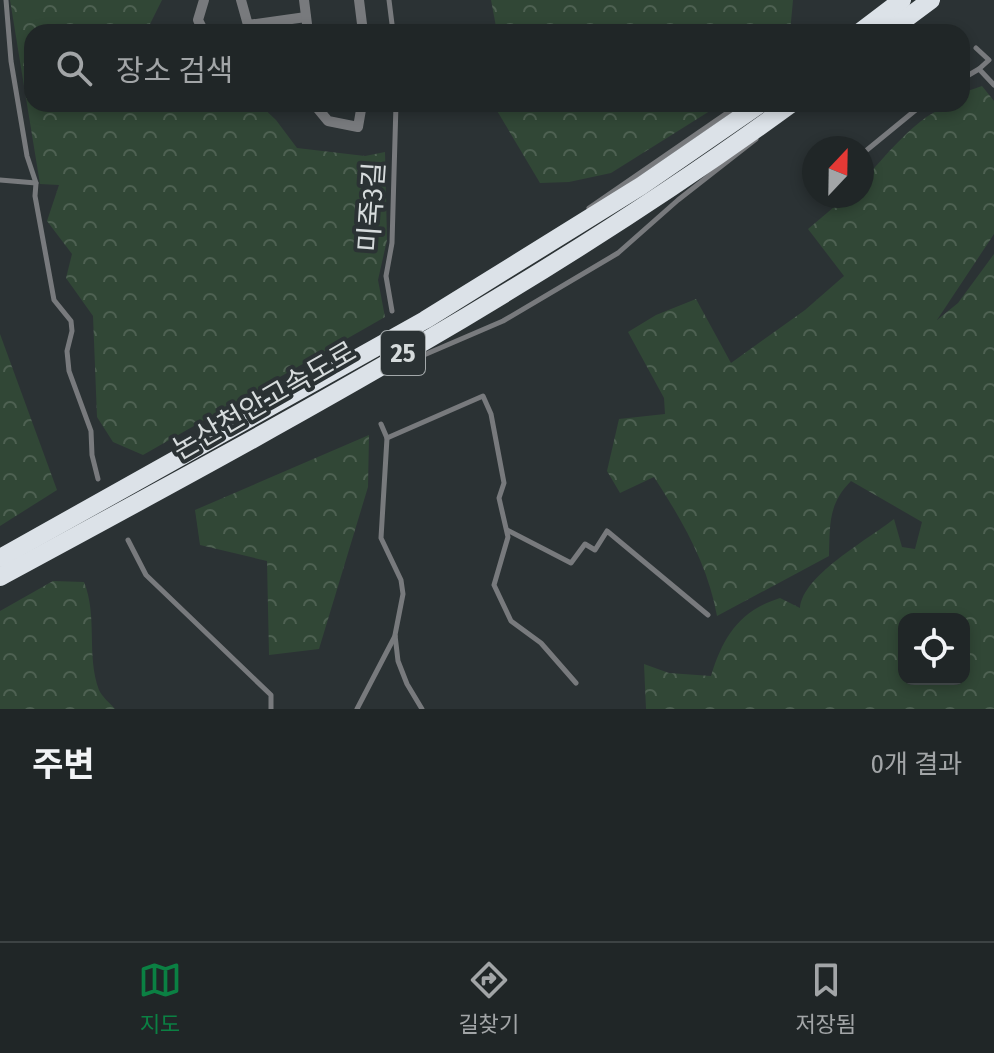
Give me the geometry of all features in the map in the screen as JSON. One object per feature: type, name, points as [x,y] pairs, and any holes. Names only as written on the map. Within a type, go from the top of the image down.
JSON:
[{"type":"highway","points":[[870,24],[902,0]]},
{"type":"highway","points":[[899,24],[931,0]]},
{"type":"highway","name":"논산천안고속도로","points":[[0,558],[399,335],[764,112]]},
{"type":"highway","name":"논산천안고속도로","points":[[0,577],[474,312],[764,112]]},
{"type":"street","points":[[200,24],[198,20],[204,0]]},
{"type":"street","points":[[241,0],[248,24]]},
{"type":"street","points":[[304,0],[307,24]]},
{"type":"street","points":[[359,0],[362,24]]},
{"type":"street","points":[[255,24],[306,17]]},
{"type":"street","points":[[321,112],[328,121],[358,127],[361,112]]},
{"type":"lane","points":[[6,0],[23,136],[36,183],[35,196],[50,285],[54,300],[71,321],[69,371],[91,431],[92,455],[98,479]]},
{"type":"lane","points":[[389,0],[392,24]]},
{"type":"lane","points":[[970,74],[992,57],[976,48]]},
{"type":"lane","points":[[979,69],[994,85]]},
{"type":"lane","name":"미죽3길","points":[[392,311],[386,276],[392,243],[396,112]]},
{"type":"lane","points":[[496,277],[507,262],[728,112]]},
{"type":"lane","points":[[319,400],[334,400],[434,349],[503,321],[618,253],[678,200],[765,133],[767,112]]},
{"type":"lane","points":[[874,144],[913,112]]},
{"type":"lane","points":[[0,180],[36,183]]},
{"type":"lane","points":[[387,438],[483,396],[491,414],[504,483],[499,498],[508,537],[494,585],[511,621],[541,643],[576,683]]},
{"type":"lane","points":[[357,709],[395,635],[403,594],[401,580],[381,538],[387,438],[381,424]]},
{"type":"lane","points":[[506,530],[571,563],[585,544],[595,550],[607,531],[708,615]]},
{"type":"lane","points":[[128,540],[146,575],[271,695],[271,709]]},
{"type":"lane","points":[[395,635],[402,672],[422,709]]},
{"type":"green space","points":[[10,0],[162,0],[150,24],[24,24],[24,86]]},
{"type":"green space","points":[[491,0],[793,0],[791,24],[496,24]]},
{"type":"green space","points":[[982,86],[994,101],[994,234],[937,320],[958,303],[994,254],[994,709],[646,709],[644,664],[669,673],[711,676],[727,638],[743,618],[780,598],[800,608],[812,583],[824,571],[894,519],[902,547],[915,549],[922,522],[851,481],[834,507],[829,556],[717,616],[693,544],[654,477],[620,493],[607,471],[619,419],[665,414],[664,398],[628,332],[656,315],[696,299],[731,363],[805,310],[844,276],[808,229],[833,208],[874,208],[874,168],[934,112],[970,112],[970,90]]},
{"type":"green space","points":[[28,112],[268,112],[297,148],[365,156],[385,152],[387,240],[378,280],[385,317],[143,455],[113,442],[97,417],[93,316],[66,278],[72,254],[47,221],[59,185],[40,184]]},
{"type":"green space","points":[[498,112],[708,112],[611,173],[569,182],[540,183]]},
{"type":"green space","points":[[0,334],[57,490],[0,526]]},
{"type":"green space","points":[[369,435],[368,487],[319,649],[269,655],[267,561],[200,545],[195,510]]},
{"type":"green space","points":[[53,581],[84,582],[90,609],[95,677],[100,693],[115,709],[0,709],[0,611]]}]
